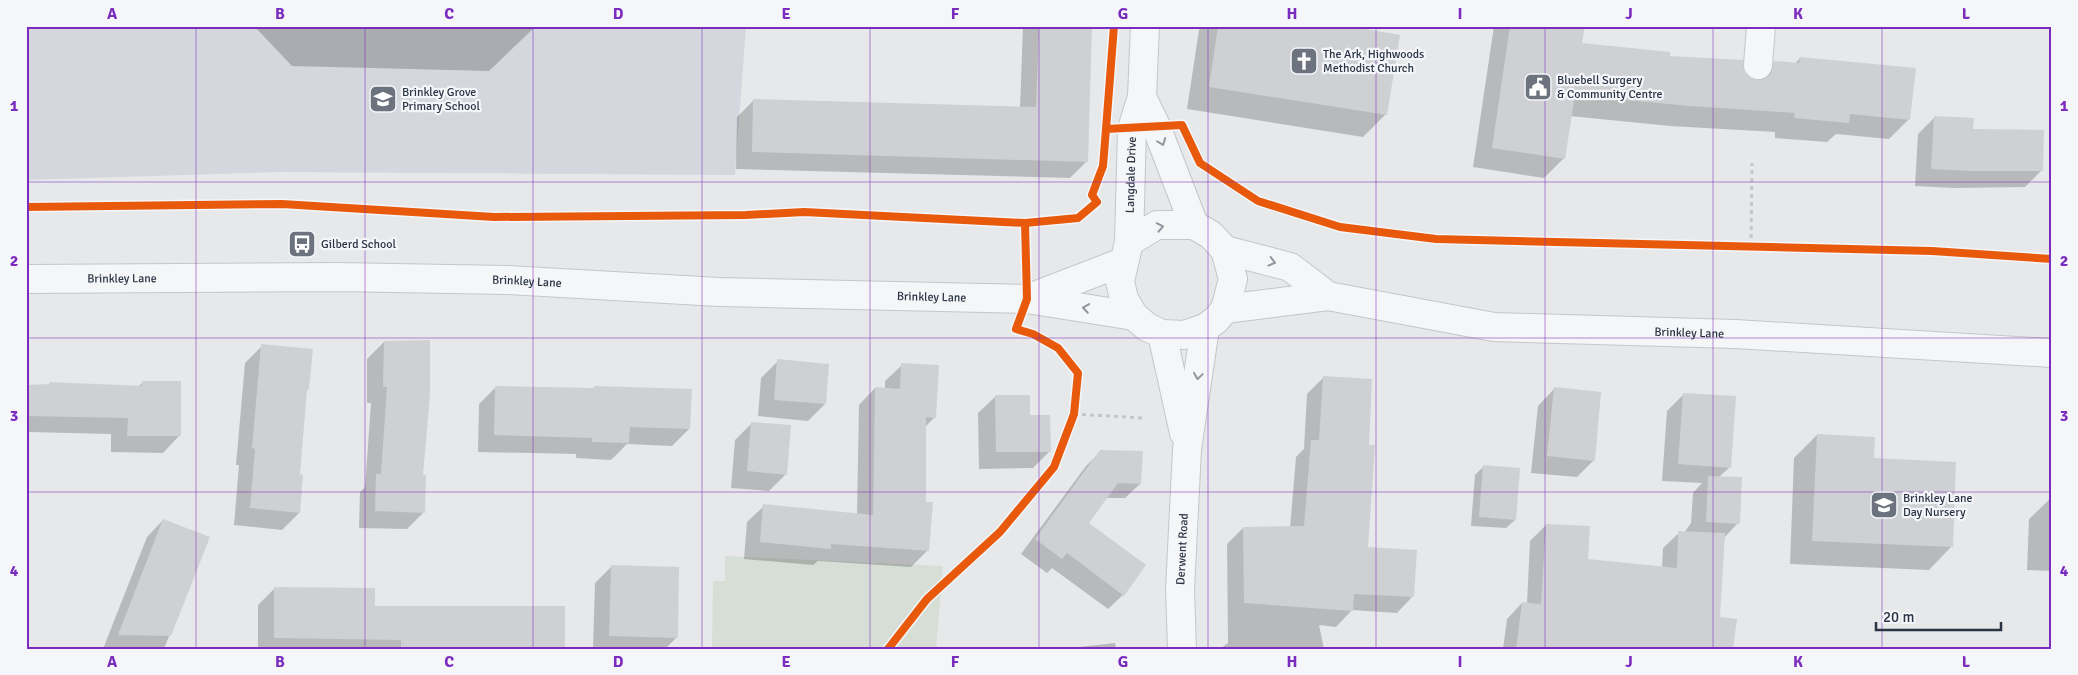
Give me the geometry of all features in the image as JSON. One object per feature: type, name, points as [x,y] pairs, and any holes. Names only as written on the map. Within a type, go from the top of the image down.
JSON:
[{"type":"street","points":[[1144,26],[1142,97],[1156,126],[1194,225]]},
{"type":"street","points":[[1758,64],[1761,26]]},
{"type":"street","name":"Langdale Drive","points":[[1126,252],[1132,129],[1142,97]]},
{"type":"street","name":"Brinkley Lane","points":[[1027,299],[1126,252],[1157,225],[1194,225],[1211,235],[1225,250],[1290,267],[1328,296]]},
{"type":"street","points":[[1162,334],[1184,335],[1205,328],[1216,320],[1225,309],[1233,279],[1225,250]]},
{"type":"street","name":"Brinkley Lane","points":[[1126,252],[1120,281],[1124,300],[1134,316],[1147,327],[1162,334]]},
{"type":"street","name":"Brinkley Lane","points":[[26,279],[337,277],[469,280],[719,292],[1027,299],[1134,316]]},
{"type":"street","name":"Brinkley Lane","points":[[1225,309],[1328,296],[1494,326],[1735,334],[2052,353]]},
{"type":"street","name":"Derwent Road","points":[[1182,649],[1180,590],[1187,449],[1205,328]]},
{"type":"street","name":"Derwent Road","points":[[1162,334],[1187,449]]},
{"type":"path","points":[[1751,246],[1752,163]]},
{"type":"path","points":[[1742,246],[1761,246]]},
{"type":"path","points":[[1070,422],[1074,410],[1181,420]]},
{"type":"shaded area","name":"Brinkley Grove Primary School","points":[[26,26],[746,26],[735,175],[279,172],[26,180]]},
{"type":"shaded area","points":[[725,556],[943,566],[936,649],[712,649],[713,581],[725,581]]},
{"type":"building","points":[[1039,26],[1092,26],[1088,162],[752,152],[753,99],[1036,107]]},
{"type":"building","name":"The Ark, Highwoods Methodist Church","points":[[1218,26],[1349,26],[1400,35],[1387,115],[1209,87]]},
{"type":"building","points":[[1510,26],[1585,26],[1582,43],[1670,52],[1670,56],[1743,60],[1744,72],[1750,78],[1756,80],[1764,79],[1771,74],[1774,61],[1799,63],[1800,57],[1916,68],[1910,120],[1850,114],[1849,123],[1794,118],[1795,113],[1690,106],[1575,95],[1565,159],[1492,148]]},
{"type":"building","points":[[1934,116],[1974,118],[1973,129],[2044,130],[2043,171],[1931,169]]},
{"type":"building","points":[[430,340],[430,395],[423,475],[426,475],[425,513],[375,511],[376,474],[381,474],[387,387],[383,387],[384,341]]},
{"type":"building","points":[[261,344],[313,349],[309,389],[307,389],[300,474],[303,475],[300,513],[250,508],[255,449],[252,448]]},
{"type":"building","points":[[777,359],[829,364],[826,404],[774,400]]},
{"type":"building","points":[[901,363],[939,365],[936,418],[926,417],[926,502],[933,502],[929,551],[831,544],[831,549],[760,542],[763,504],[873,515],[875,387],[900,389]]},
{"type":"building","points":[[1323,376],[1372,379],[1369,445],[1375,445],[1368,547],[1417,550],[1414,597],[1354,594],[1353,611],[1244,603],[1243,527],[1304,526],[1311,440],[1319,440]]},
{"type":"building","points":[[142,381],[181,381],[181,436],[127,436],[128,418],[26,416],[26,385],[50,384],[50,382],[142,386]]},
{"type":"building","points":[[495,386],[594,388],[594,386],[692,389],[690,429],[630,427],[629,443],[592,442],[592,438],[494,435]]},
{"type":"building","points":[[1554,387],[1601,392],[1595,461],[1547,456]]},
{"type":"building","points":[[1683,393],[1736,396],[1731,468],[1678,464]]},
{"type":"building","points":[[995,395],[1030,395],[1030,415],[1050,415],[1051,452],[996,452]]},
{"type":"building","points":[[751,422],[791,425],[787,475],[747,471]]},
{"type":"building","name":"Brinkley Lane Day Nursery","points":[[1817,434],[1875,437],[1874,458],[1956,462],[1953,547],[1812,541]]},
{"type":"building","points":[[1100,450],[1143,451],[1141,484],[1118,483],[1089,523],[1146,565],[1124,596],[1067,553],[1062,559],[1035,539]]},
{"type":"building","points":[[1483,465],[1520,468],[1516,520],[1479,517]]},
{"type":"building","points":[[1708,476],[1742,477],[1740,524],[1706,522]]},
{"type":"building","points":[[163,519],[210,537],[171,636],[118,635]]},
{"type":"building","points":[[1546,524],[1590,526],[1588,559],[1677,568],[1678,531],[1725,533],[1720,617],[1737,619],[1733,649],[1516,649],[1522,602],[1541,604]]},
{"type":"building","points":[[611,565],[679,567],[678,638],[609,636]]},
{"type":"building","points":[[274,587],[375,588],[375,606],[565,606],[565,649],[401,649],[401,640],[274,638]]},
{"type":"cycle path","points":[[1106,129],[1114,26]]},
{"type":"cycle path","points":[[26,207],[282,204],[494,217],[746,215],[804,212],[1025,223],[1078,218],[1097,202],[1092,195],[1103,166],[1106,129],[1182,125],[1200,163],[1258,201],[1340,227],[1436,239],[1932,251],[2052,259]]},
{"type":"cycle path","points":[[888,649],[927,599],[1000,532],[1054,467],[1074,414],[1078,373],[1058,348],[1033,334],[1016,329],[1027,299],[1025,223]]},
{"type":"place","name":"The Ark, Highwoods Methodist Church","points":[[1304,61]]},
{"type":"place","name":"Bluebell Surgery & Community Centre","points":[[1538,87]]},
{"type":"place","name":"Brinkley Grove Primary School","points":[[383,99]]},
{"type":"place","name":"Gilberd School","points":[[302,244]]},
{"type":"place","name":"Brinkley Lane Day Nursery","points":[[1884,505]]}]
